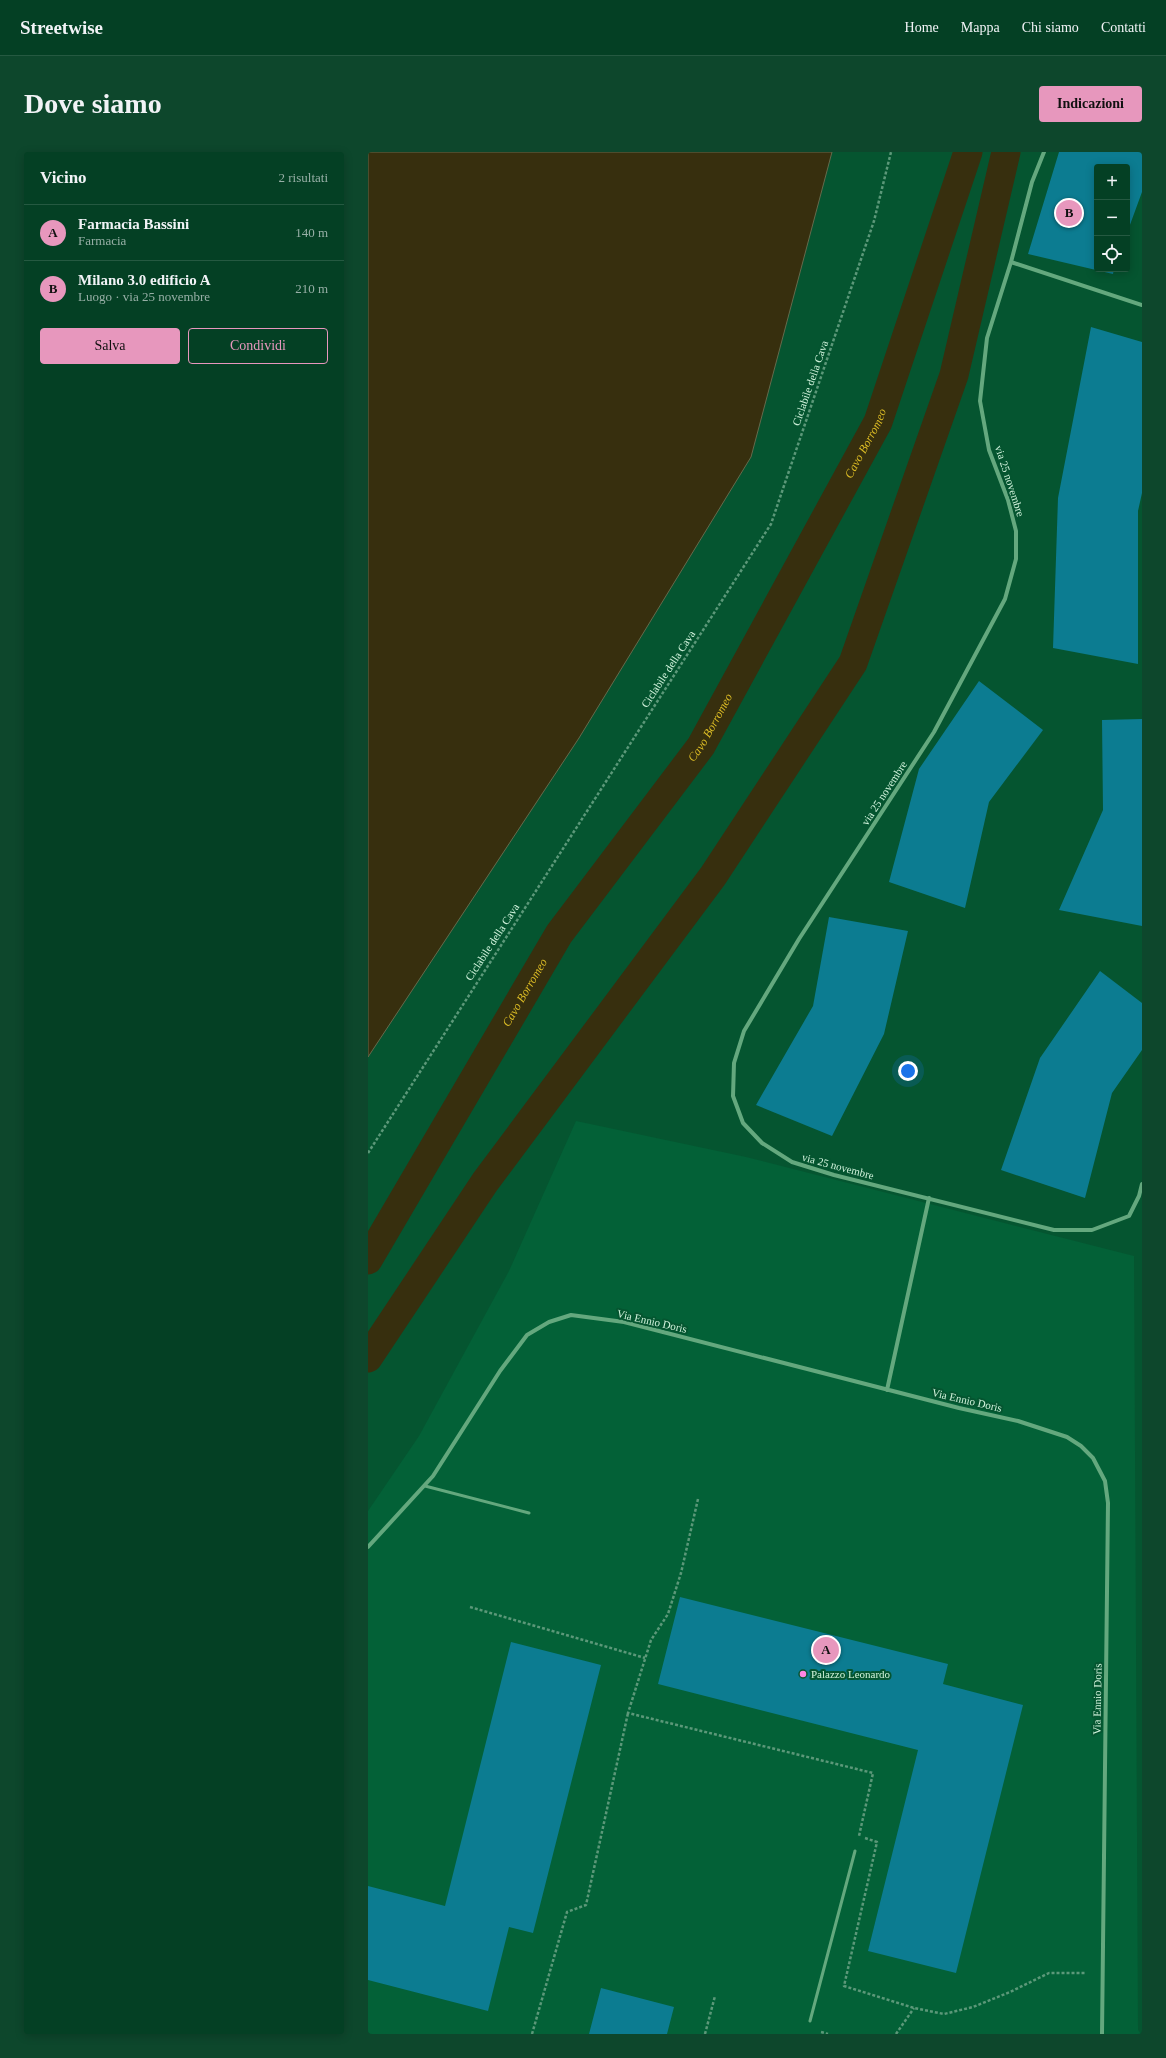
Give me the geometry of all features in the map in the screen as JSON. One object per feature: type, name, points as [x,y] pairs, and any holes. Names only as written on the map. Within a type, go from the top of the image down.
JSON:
[{"type":"street","name":"via 25 novembre","points":[[1044,152],[1032,182],[1011,262],[987,338],[980,401],[989,450],[1008,500],[1016,531],[1016,559],[1005,599],[934,732],[799,939],[744,1031],[734,1063],[733,1096],[743,1123],[762,1143],[792,1162],[834,1175],[1054,1230],[1092,1230],[1129,1216],[1139,1196],[1142,1184]]},
{"type":"street","points":[[1011,262],[1142,305]]},
{"type":"street","points":[[887,1390],[929,1198]]},
{"type":"street","name":"Via Ennio Doris","points":[[368,1547],[433,1476],[500,1371],[527,1335],[549,1322],[571,1315],[624,1322],[887,1390],[1018,1421],[1067,1437],[1081,1446],[1093,1458],[1105,1481],[1108,1503],[1102,2034]]},
{"type":"lane","points":[[425,1486],[529,1513]]},
{"type":"lane","points":[[810,2021],[855,1851]]},
{"type":"path","name":"Ciclabile della Cava","points":[[368,1153],[771,524],[874,222],[891,152]]},
{"type":"path","points":[[532,2034],[567,1912],[586,1905],[628,1713],[651,1640],[668,1614],[681,1573],[698,1499]]},
{"type":"path","points":[[470,1608],[645,1658]]},
{"type":"path","points":[[628,1713],[873,1773],[857,1835],[877,1842],[844,1986],[914,2008],[944,2014],[973,2007],[1010,1992],[1049,1973],[1103,1973]]},
{"type":"path","points":[[705,2034],[714,1996]]},
{"type":"path","points":[[896,2034],[914,2008]]},
{"type":"shaded area","points":[[368,152],[832,152],[751,457],[579,738],[368,1057]]},
{"type":"shaded area","points":[[576,1121],[746,1157],[1134,1256],[1138,2030],[1141,2034],[368,2034],[368,1511],[419,1436],[509,1271]]},
{"type":"building","points":[[1059,152],[1142,152],[1142,192],[1130,225],[1130,164],[1094,164],[1094,270],[1028,254]]},
{"type":"building","points":[[1091,327],[1142,342],[1142,493],[1138,511],[1138,664],[1053,648],[1058,498]]},
{"type":"building","points":[[979,681],[1043,730],[989,802],[965,908],[889,882],[919,769]]},
{"type":"building","points":[[1142,719],[1142,926],[1059,910],[1103,810],[1102,720]]},
{"type":"building","points":[[829,917],[908,931],[884,1034],[832,1136],[756,1105],[813,1006]]},
{"type":"building","points":[[1100,971],[1142,1003],[1142,1050],[1112,1093],[1085,1198],[1001,1170],[1040,1058]]},
{"type":"building","points":[[680,1597],[948,1664],[943,1684],[1023,1705],[956,1973],[868,1951],[918,1750],[658,1684]]},
{"type":"building","points":[[511,1642],[601,1665],[533,1933],[509,1927],[488,2011],[368,1980],[368,1886],[445,1906]]},
{"type":"building","points":[[601,1988],[674,2007],[667,2034],[589,2034]]},
{"type":"waterway","name":"Cavo Borromeo","points":[[368,1260],[559,934],[701,746],[878,422],[968,152]]},
{"type":"waterway","points":[[368,1358],[485,1182],[713,876],[853,663],[954,375],[1006,152]]},
{"type":"place","name":"Milano 3.0 edificio A","points":[[1069,213]]},
{"type":"place","name":"Farmacia Bassini","points":[[826,1650]]},
{"type":"place","name":"Palazzo Leonardo","points":[[803,1674]]}]
